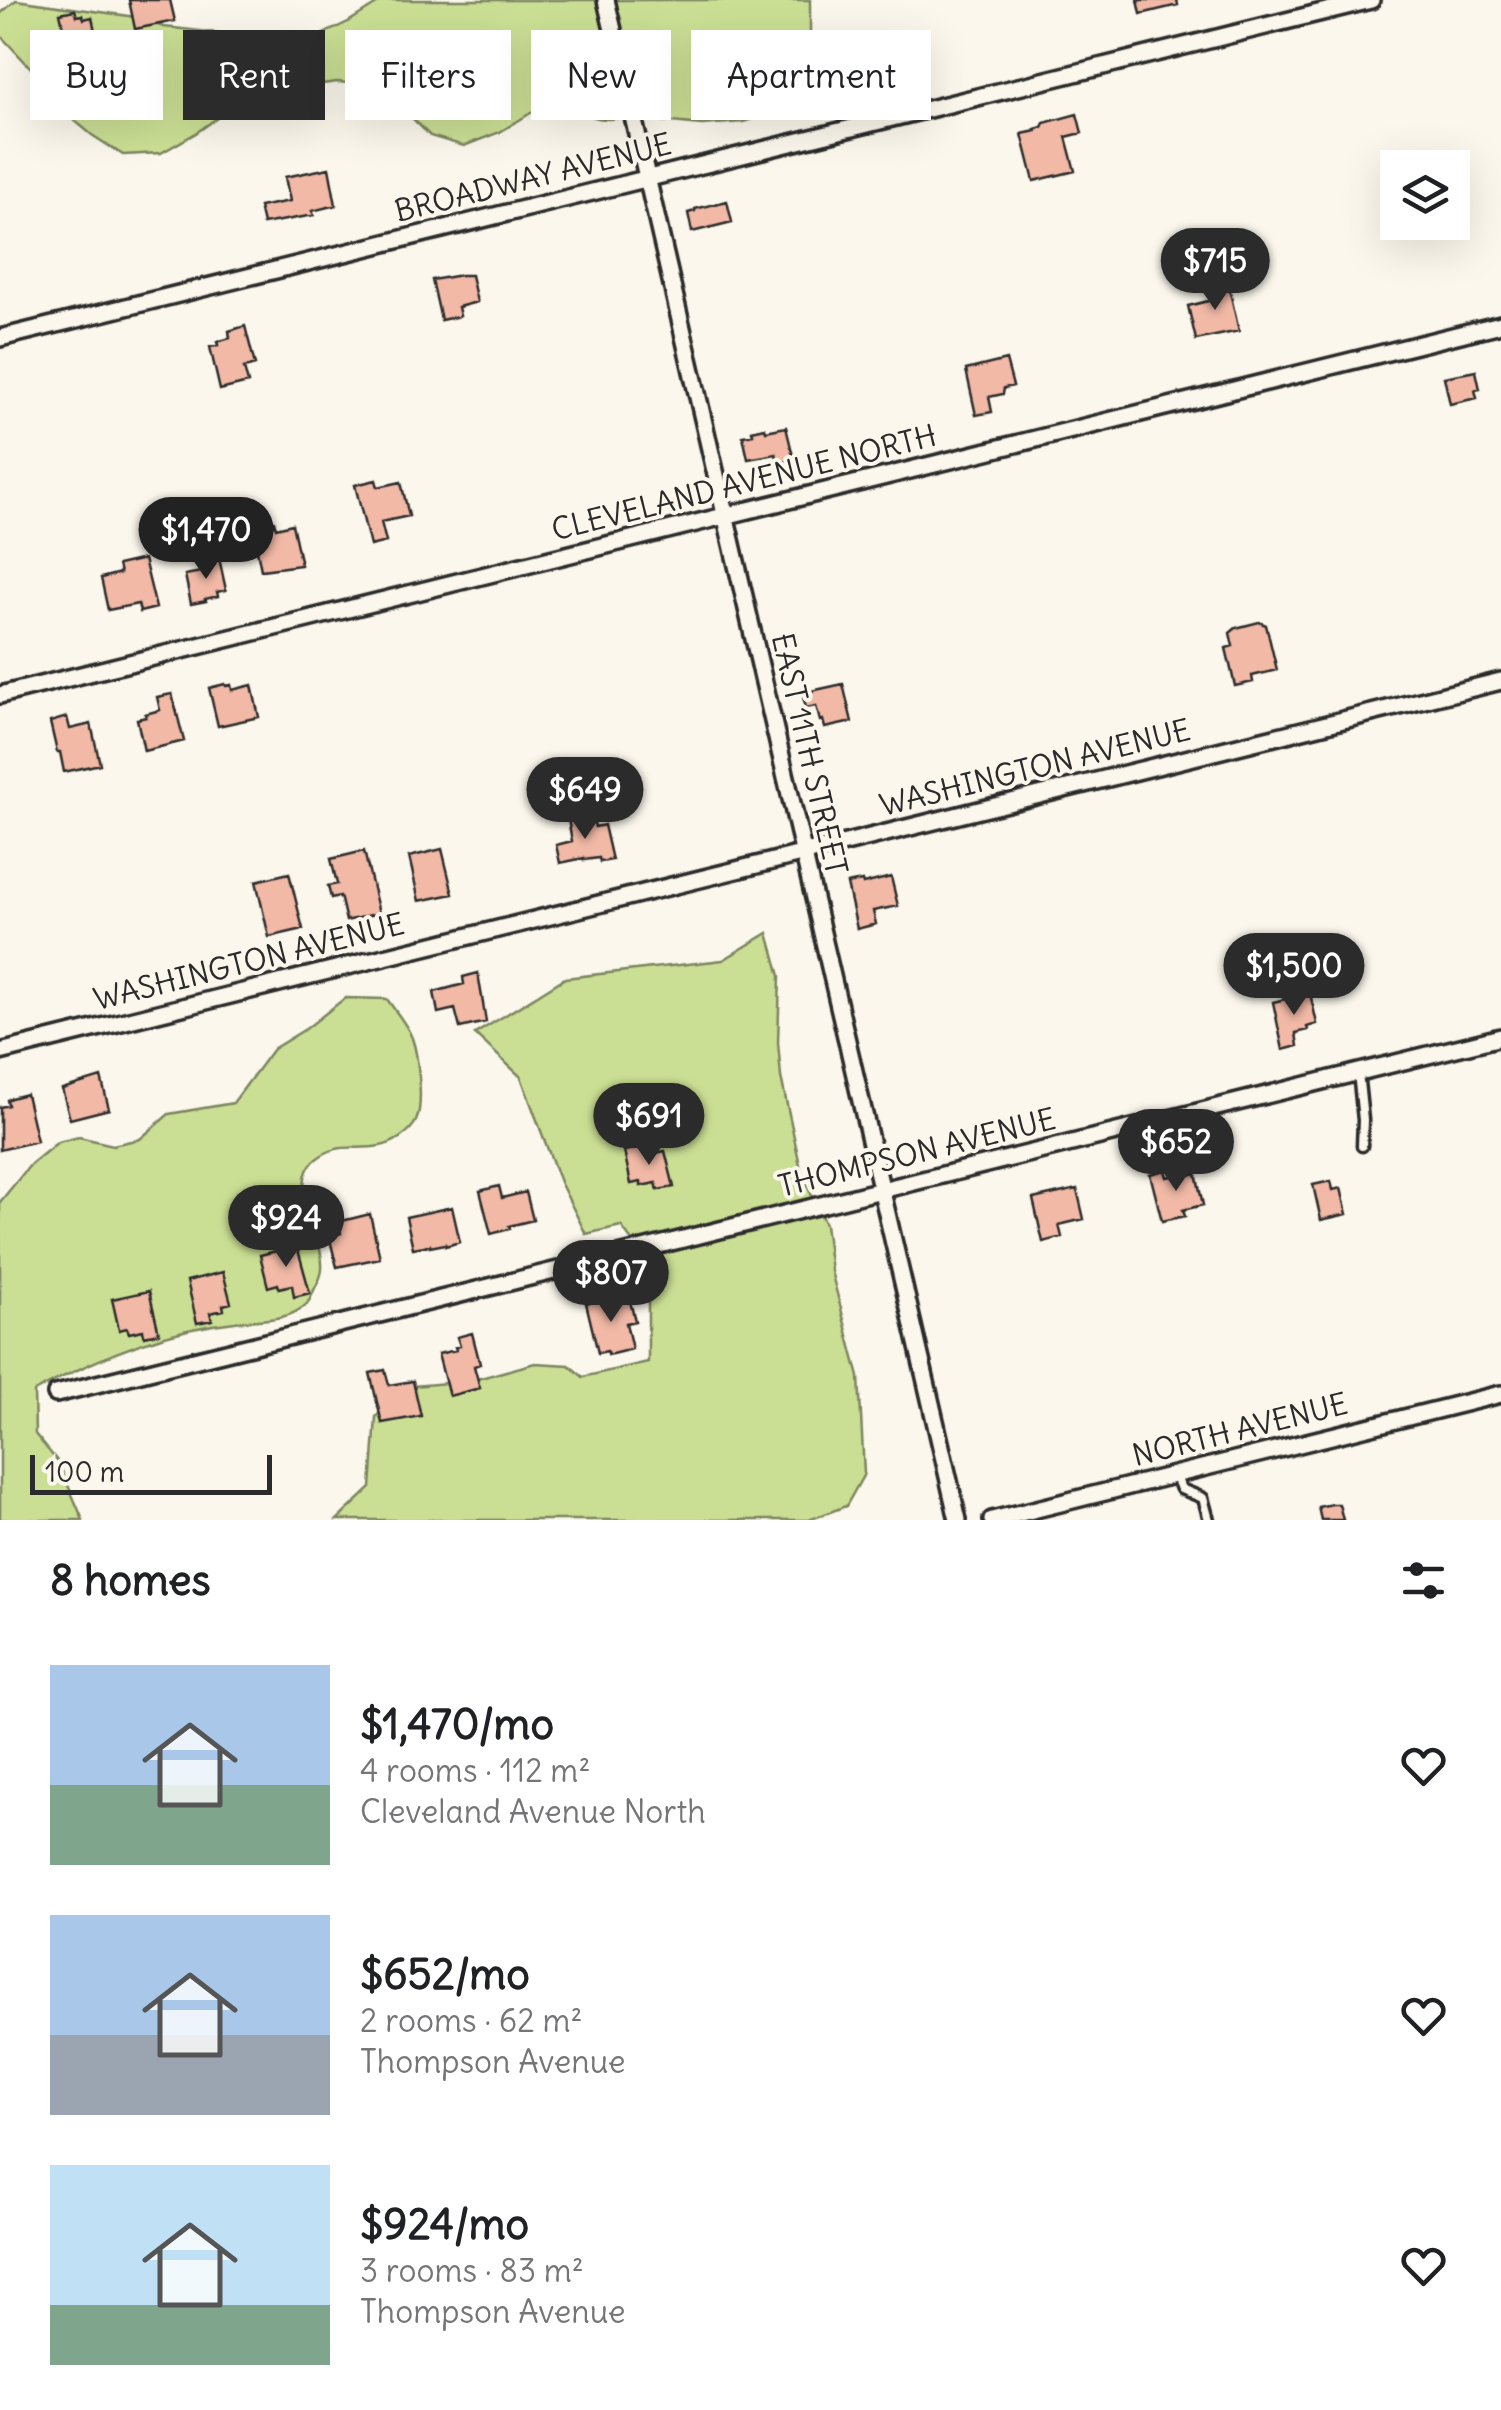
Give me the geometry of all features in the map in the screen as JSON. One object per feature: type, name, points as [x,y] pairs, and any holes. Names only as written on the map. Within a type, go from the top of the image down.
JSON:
[{"type":"street","name":"EAST 11TH STREET","points":[[606,0],[958,1520]]},
{"type":"street","name":"BROADWAY AVENUE","points":[[0,338],[1371,0]]},
{"type":"street","name":"CLEVELAND AVENUE NORTH","points":[[0,696],[1501,324]]},
{"type":"street","name":"WASHINGTON AVENUE","points":[[0,1052],[1501,680]]},
{"type":"street","name":"THOMPSON AVENUE","points":[[56,1394],[1501,1037]]},
{"type":"street","name":"NORTH AVENUE","points":[[992,1520],[1501,1394]]},
{"type":"lane","points":[[1358,1072],[1362,1146]]},
{"type":"lane","points":[[1176,1474],[1182,1489],[1203,1498],[1209,1520]]},
{"type":"green space","points":[[16,0],[129,16],[164,27],[191,30],[183,30],[183,120],[214,120],[161,153],[123,155],[74,120],[163,120],[163,30],[30,30],[30,67],[0,35],[0,14]]},
{"type":"green space","points":[[383,0],[810,0],[810,30],[691,30],[691,120],[750,120],[743,122],[702,125],[660,120],[671,120],[671,30],[531,30],[531,113],[500,132],[464,146],[430,136],[414,120],[511,120],[511,30],[345,30],[345,83],[325,84],[325,33]]},
{"type":"green space","points":[[768,933],[780,976],[781,1077],[802,1174],[825,1224],[831,1271],[859,1377],[864,1474],[846,1506],[809,1520],[337,1520],[371,1488],[376,1417],[402,1387],[470,1381],[535,1363],[569,1365],[583,1377],[648,1362],[648,1298],[638,1249],[621,1226],[586,1234],[560,1182],[521,1077],[475,1034],[565,978],[723,960]]},
{"type":"green space","points":[[345,998],[387,999],[404,1023],[416,1056],[418,1113],[413,1125],[396,1140],[380,1146],[331,1150],[307,1170],[305,1197],[322,1269],[307,1304],[282,1317],[209,1326],[157,1338],[106,1357],[34,1392],[35,1434],[58,1462],[83,1520],[0,1520],[0,1202],[31,1164],[58,1142],[79,1137],[113,1145],[140,1139],[169,1114],[233,1103],[273,1049]]},
{"type":"building","points":[[129,0],[170,0],[175,21],[135,29]]},
{"type":"building","points":[[1138,0],[1177,0],[1178,5],[1141,14]]},
{"type":"building","points":[[75,10],[84,19],[92,17],[95,30],[64,30],[60,13]]},
{"type":"building","points":[[1077,114],[1082,133],[1066,137],[1075,171],[1034,181],[1022,134]]},
{"type":"building","points":[[329,168],[336,205],[312,211],[314,215],[263,224],[259,207],[290,201],[285,177]]},
{"type":"building","points":[[727,201],[732,222],[692,232],[688,213]]},
{"type":"building","points":[[471,275],[477,302],[458,307],[460,316],[441,320],[432,280]]},
{"type":"building","points":[[1227,279],[1239,331],[1196,340],[1188,306],[1212,300],[1208,283]]},
{"type":"building","points":[[245,326],[255,365],[244,368],[248,383],[220,390],[210,347],[230,338],[229,331]]},
{"type":"building","points":[[1006,360],[1013,386],[1004,388],[1003,394],[989,397],[992,412],[976,415],[966,370]]},
{"type":"building","points":[[1476,371],[1480,389],[1475,390],[1477,398],[1450,404],[1444,377]]},
{"type":"building","points":[[786,427],[794,460],[779,463],[776,454],[748,459],[743,436],[765,428],[766,431]]},
{"type":"building","points":[[376,480],[378,487],[401,482],[409,516],[381,522],[386,542],[370,546],[355,485]]},
{"type":"building","points":[[274,521],[276,528],[292,524],[301,565],[261,570],[252,525]]},
{"type":"building","points":[[219,558],[226,590],[191,604],[185,575],[201,572],[199,562]]},
{"type":"building","points":[[144,559],[156,608],[140,612],[138,604],[108,610],[101,578],[120,573],[118,565]]},
{"type":"building","points":[[1259,622],[1266,625],[1277,670],[1252,676],[1253,682],[1235,686],[1226,648],[1233,646],[1230,633]]},
{"type":"building","points":[[843,684],[852,722],[825,728],[816,706],[806,708],[802,693]]},
{"type":"building","points":[[231,685],[232,690],[252,685],[259,717],[218,726],[209,688]]},
{"type":"building","points":[[172,694],[184,741],[144,751],[137,719],[160,710],[157,697]]},
{"type":"building","points":[[67,717],[70,729],[91,724],[100,764],[64,772],[50,722]]},
{"type":"building","points":[[592,814],[595,827],[604,825],[612,860],[584,858],[560,863],[556,845],[572,841],[568,819]]},
{"type":"building","points":[[442,849],[453,894],[419,901],[409,857]]},
{"type":"building","points":[[364,851],[379,913],[346,921],[340,896],[331,898],[328,886],[337,884],[331,859]]},
{"type":"building","points":[[289,873],[303,929],[269,937],[256,881]]},
{"type":"building","points":[[891,877],[898,906],[873,911],[876,924],[857,929],[847,884]]},
{"type":"building","points":[[478,973],[486,1022],[460,1028],[455,1009],[438,1013],[434,992],[464,984],[463,977]]},
{"type":"building","points":[[1310,993],[1317,1024],[1296,1033],[1298,1046],[1283,1050],[1273,1002]]},
{"type":"building","points":[[101,1077],[109,1109],[70,1119],[62,1089]]},
{"type":"building","points":[[26,1094],[37,1141],[0,1150],[0,1107],[8,1105],[11,1098]]},
{"type":"building","points":[[644,1147],[646,1155],[665,1151],[674,1187],[658,1190],[656,1183],[631,1184],[624,1151]]},
{"type":"building","points":[[1165,1170],[1167,1177],[1196,1173],[1203,1205],[1183,1210],[1185,1216],[1162,1221],[1150,1174]]},
{"type":"building","points":[[1331,1181],[1333,1190],[1341,1188],[1347,1214],[1321,1220],[1313,1185]]},
{"type":"building","points":[[499,1186],[502,1198],[526,1192],[533,1220],[491,1234],[480,1191]]},
{"type":"building","points":[[1077,1189],[1084,1219],[1059,1225],[1062,1237],[1043,1242],[1033,1199]]},
{"type":"building","points":[[452,1207],[460,1242],[413,1248],[406,1217]]},
{"type":"building","points":[[370,1214],[380,1258],[337,1267],[329,1236],[341,1233],[338,1222]]},
{"type":"building","points":[[297,1246],[310,1293],[294,1297],[292,1285],[268,1287],[260,1255]]},
{"type":"building","points":[[223,1272],[231,1303],[223,1305],[224,1310],[210,1313],[212,1320],[197,1323],[187,1281]]},
{"type":"building","points":[[149,1291],[159,1333],[144,1336],[143,1330],[119,1330],[112,1299]]},
{"type":"building","points":[[629,1297],[635,1321],[626,1323],[632,1349],[608,1355],[607,1351],[598,1353],[586,1303]]},
{"type":"building","points":[[472,1333],[480,1364],[474,1366],[480,1388],[449,1396],[438,1354],[456,1350],[460,1346],[457,1337]]},
{"type":"building","points":[[385,1370],[389,1385],[413,1381],[421,1416],[382,1423],[370,1373]]},
{"type":"building","points":[[1339,1504],[1343,1520],[1321,1520],[1318,1507]]}]
